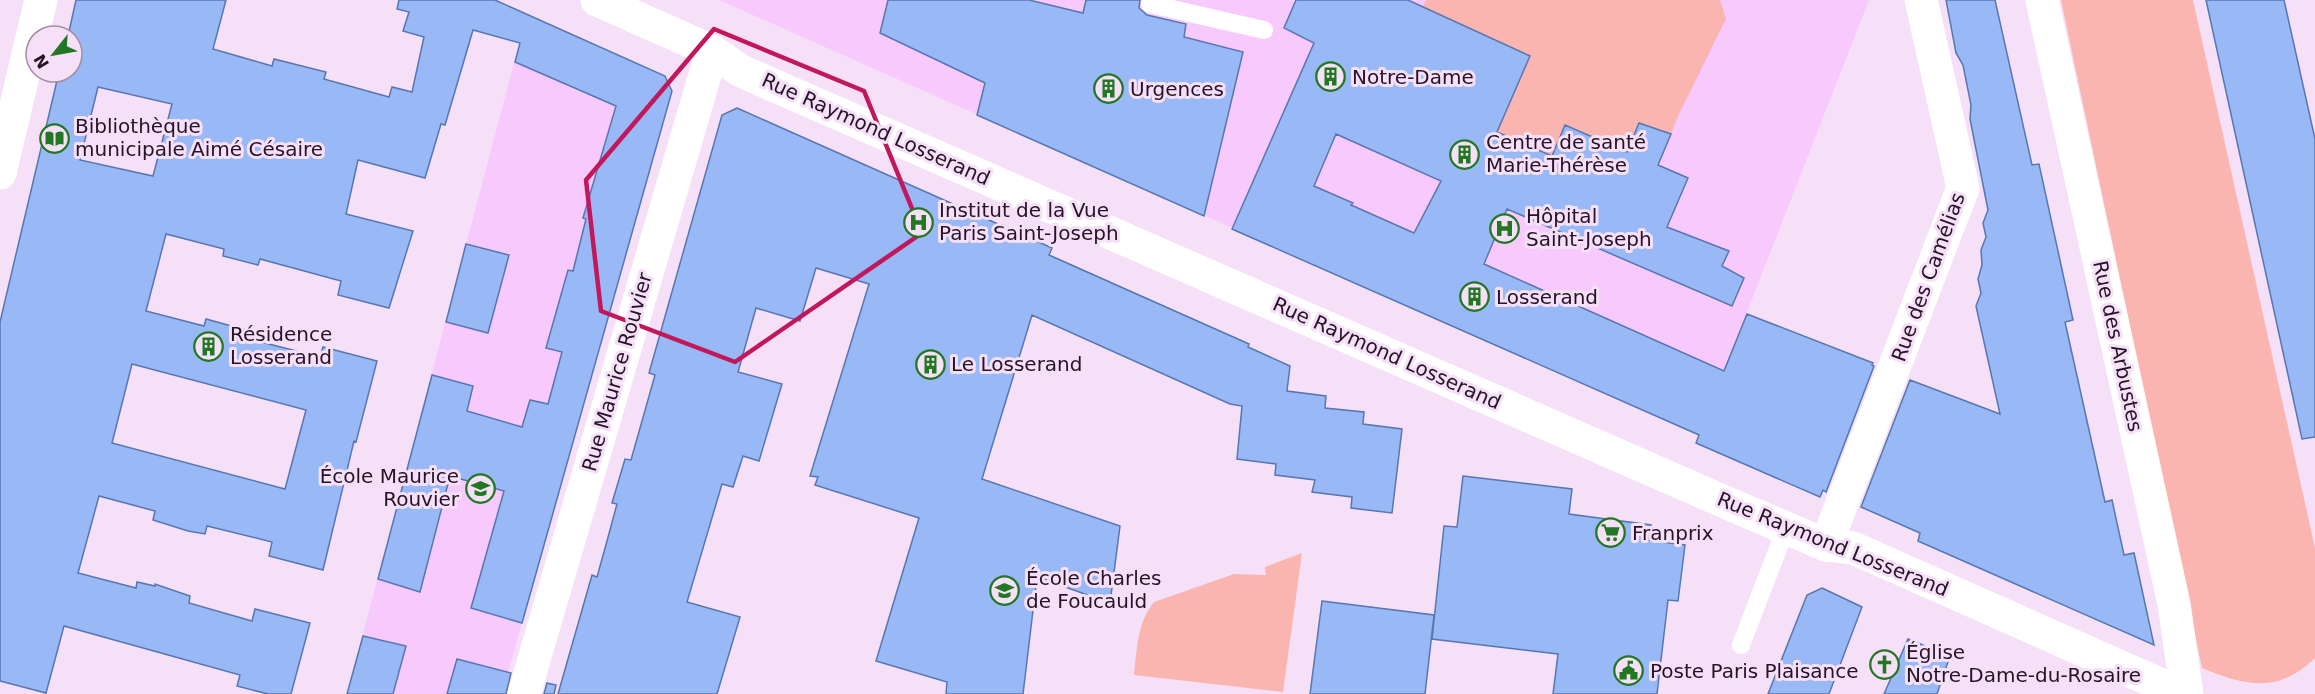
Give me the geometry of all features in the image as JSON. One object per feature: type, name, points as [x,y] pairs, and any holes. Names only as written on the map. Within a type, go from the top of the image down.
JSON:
[{"type":"street","points":[[0,172],[41,0]]},
{"type":"street","name":"Rue Raymond Losserand","points":[[597,0],[712,51],[741,71],[1786,528],[1826,544],[1853,548],[2182,694]]},
{"type":"street","name":"Rue des Camélias","points":[[1826,544],[1963,188],[1921,0]]},
{"type":"street","name":"Rue des Arbustes","points":[[2043,0],[2174,604],[2187,694]]},
{"type":"street","name":"Rue Maurice Rouvier","points":[[524,694],[712,51]]},
{"type":"lane","points":[[1150,4],[1264,30]]},
{"type":"lane","points":[[1741,645],[1786,528]]},
{"type":"highlighted area","points":[[714,29],[864,91],[922,233],[735,362],[601,311],[586,180]]},
{"type":"shaded area","name":"Hôpital Saint-Joseph","points":[[719,0],[1869,0],[1699,435]]},
{"type":"shaded area","points":[[1426,0],[1720,0],[1726,19],[1671,134],[1639,123],[1627,152],[1552,156],[1510,138],[1504,153],[1423,7]]},
{"type":"shaded area","points":[[2061,0],[2193,0],[2315,548],[2315,658],[2301,670],[2274,682],[2247,682],[2202,668]]},
{"type":"shaded area","name":"École Maurice Rouvier","points":[[527,14],[665,76],[672,91],[502,694],[347,694]]},
{"type":"shaded area","points":[[1302,553],[1283,692],[1134,675],[1141,627],[1154,602],[1234,574],[1266,575],[1265,567]]},
{"type":"building","points":[[76,0],[226,0],[213,49],[272,66],[274,59],[326,72],[324,79],[389,97],[392,87],[412,92],[424,37],[403,31],[409,12],[397,9],[399,0],[495,0],[665,76],[672,91],[522,623],[471,608],[504,491],[450,476],[420,592],[378,579],[432,375],[473,386],[467,411],[522,427],[530,400],[548,404],[562,352],[546,348],[568,270],[573,271],[586,219],[583,218],[616,106],[515,62],[520,43],[473,30],[445,125],[441,124],[425,178],[358,160],[346,214],[413,231],[389,308],[338,295],[341,281],[260,259],[258,265],[223,256],[224,249],[166,234],[146,311],[204,326],[206,319],[259,333],[257,341],[320,357],[323,347],[377,361],[356,442],[354,441],[323,570],[269,556],[272,542],[207,526],[205,534],[188,531],[153,520],[155,511],[99,496],[78,573],[136,588],[137,582],[155,586],[155,584],[190,596],[189,603],[252,621],[255,609],[310,623],[291,694],[268,694],[237,686],[240,675],[64,626],[46,693],[0,681],[0,322],[56,84],[84,84],[84,24],[71,24]],"holes":[[[98,87],[172,104],[153,176],[80,160]],[[132,364],[306,410],[285,489],[112,443]]]},
{"type":"building","name":"Urgences","points":[[888,0],[1029,0],[1083,13],[1086,0],[1140,0],[1139,8],[1147,15],[1186,24],[1184,37],[1243,52],[1204,216],[977,115],[985,83],[880,33]]},
{"type":"building","points":[[1296,0],[1408,0],[1530,56],[1497,132],[1552,156],[1565,125],[1627,152],[1639,123],[1671,134],[1658,165],[1688,178],[1667,227],[1729,251],[1722,266],[1744,278],[1732,306],[1507,209],[1484,264],[1724,371],[1747,314],[1873,363],[1874,366],[1826,492],[1823,490],[1820,497],[1696,443],[1699,435],[1232,229],[1314,43],[1284,28]],"holes":[[[1336,134],[1441,181],[1414,233],[1314,186]]]},
{"type":"building","points":[[1946,0],[1995,0],[2032,165],[2039,164],[2073,320],[2065,322],[2105,502],[2112,500],[2124,555],[2134,553],[2154,645],[1918,541],[1920,533],[1861,507],[1910,380],[2000,414],[1976,306],[1981,293],[1978,279],[1982,265],[1981,250],[1986,237],[1983,223],[1988,210],[1970,119],[1971,105],[1963,65],[1956,53]]},
{"type":"building","points":[[2206,0],[2284,0],[2315,139],[2315,437],[2302,439]]},
{"type":"building","points":[[737,108],[1052,248],[1049,255],[1249,344],[1248,347],[1290,366],[1287,391],[1326,396],[1325,408],[1364,412],[1363,424],[1402,429],[1392,513],[1351,508],[1352,497],[1312,492],[1315,480],[1275,475],[1276,464],[1237,459],[1242,406],[1230,404],[1032,315],[982,479],[1120,526],[1110,603],[1037,577],[1023,694],[946,694],[947,682],[876,661],[919,518],[815,485],[818,477],[810,476],[869,284],[816,268],[800,321],[756,308],[738,372],[782,384],[759,461],[743,456],[733,487],[722,484],[687,602],[740,617],[717,694],[558,694],[592,575],[597,577],[617,504],[612,503],[625,459],[631,460],[655,375],[649,373],[722,115]]},
{"type":"building","points":[[466,244],[509,255],[488,333],[446,322]]},
{"type":"building","points":[[1463,476],[1572,489],[1569,514],[1651,525],[1648,540],[1685,545],[1678,601],[1668,600],[1657,694],[1553,694],[1558,654],[1432,639],[1444,526],[1457,527]]},
{"type":"building","points":[[1822,588],[1862,607],[1829,694],[1768,694],[1807,595]]},
{"type":"building","points":[[1322,601],[1434,615],[1425,694],[1310,694]]},
{"type":"building","points":[[363,636],[406,646],[393,694],[347,694]]},
{"type":"building","points":[[1908,639],[1950,656],[1937,694],[1884,694]]},
{"type":"building","points":[[457,659],[511,673],[506,694],[447,694]]},
{"type":"building","points":[[547,683],[556,685],[554,694],[544,694]]},
{"type":"place","name":"Notre-Dame","points":[[1331,77]]},
{"type":"place","name":"Urgences","points":[[1109,89]]},
{"type":"place","name":"Bibliothèque municipale Aimé Césaire","points":[[54,138]]},
{"type":"place","name":"Centre de santé Marie-Thérèse","points":[[1465,154]]},
{"type":"place","name":"Institut de la Vue Paris Saint-Joseph","points":[[918,222]]},
{"type":"place","name":"Hôpital Saint-Joseph","points":[[1505,228]]},
{"type":"place","name":"Losserand","points":[[1475,297]]},
{"type":"place","name":"Résidence Losserand","points":[[209,346]]},
{"type":"place","name":"Le Losserand","points":[[930,364]]},
{"type":"place","name":"École Maurice Rouvier","points":[[480,488]]},
{"type":"place","name":"Franprix","points":[[1611,533]]},
{"type":"place","name":"École Charles de Foucauld","points":[[1005,590]]},
{"type":"place","name":"Église Notre-Dame-du-Rosaire","points":[[1885,664]]},
{"type":"place","name":"Poste Paris Plaisance","points":[[1629,671]]}]
